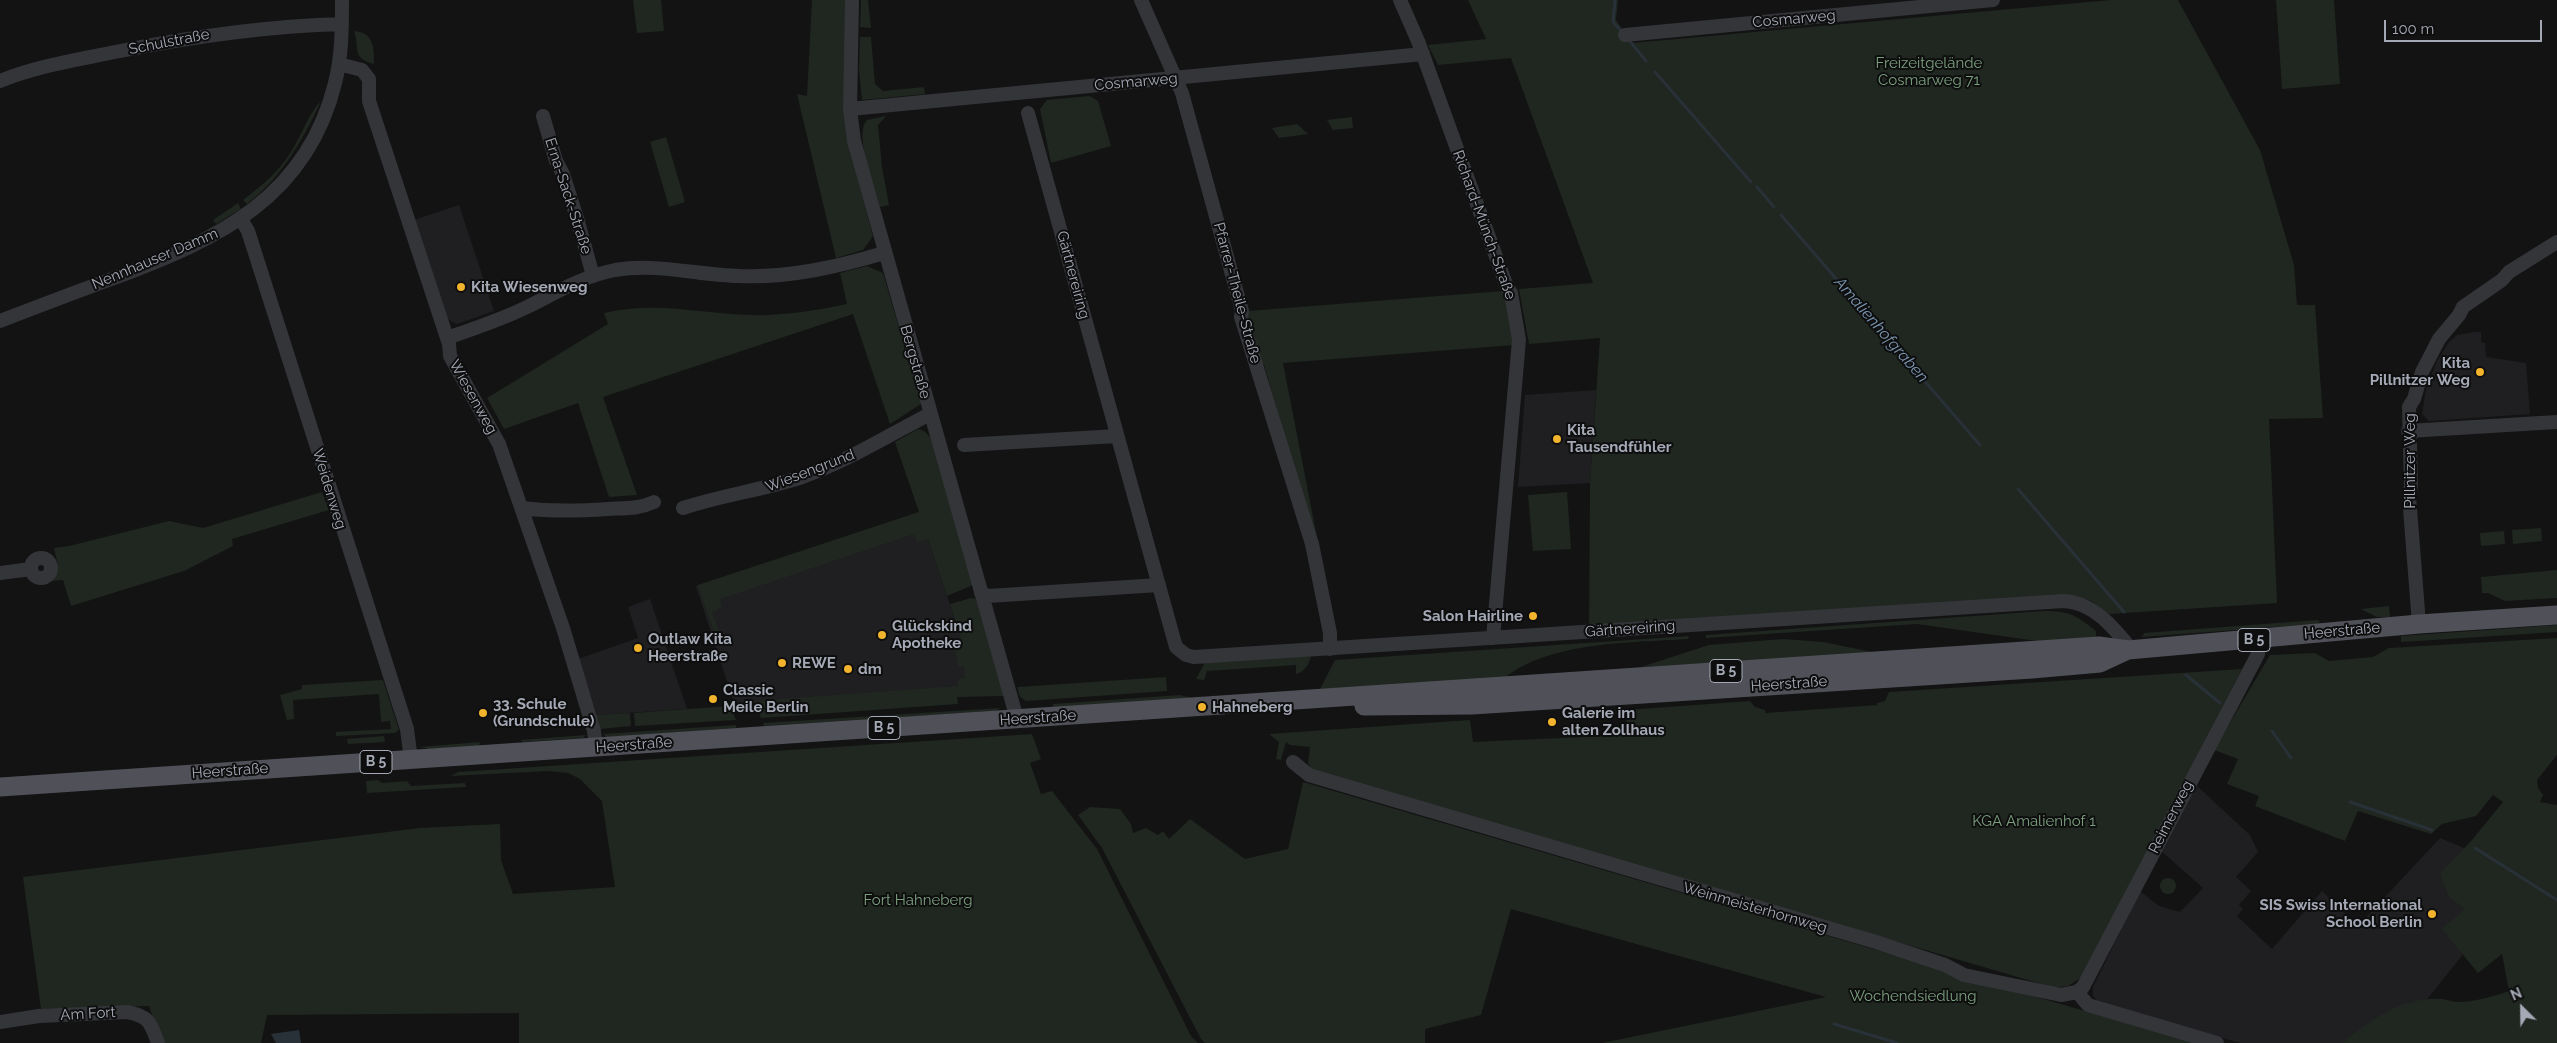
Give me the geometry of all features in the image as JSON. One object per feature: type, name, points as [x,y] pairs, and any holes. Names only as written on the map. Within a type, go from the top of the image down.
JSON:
[{"type":"main road","name":"Heerstraße","points":[[0,787],[2099,646],[2130,649],[2420,624],[2557,615]]},
{"type":"street","name":"Nennhauser Damm","points":[[0,321],[163,259],[208,238],[241,219],[279,187],[306,151],[327,110],[339,64],[342,0]]},
{"type":"street","name":"Bergstraße","points":[[852,0],[850,109],[854,141],[884,253],[1017,719]]},
{"type":"street","name":"Pfarrer-Theile-Straße","points":[[1141,0],[1176,78],[1242,311],[1241,317],[1252,354],[1262,377],[1312,544],[1330,633],[1330,649]]},
{"type":"street","name":"Richard-Münch-Straße","points":[[1400,0],[1423,54],[1500,269],[1511,293],[1519,340],[1493,638]]},
{"type":"street","name":"Cosmarweg","points":[[1625,35],[1993,0]]},
{"type":"street","name":"Schulstraße","points":[[0,81],[30,69],[221,32],[342,24]]},
{"type":"street","name":"Cosmarweg","points":[[850,109],[1423,54]]},
{"type":"street","name":"Wiesenweg","points":[[339,64],[362,70],[369,79],[369,101],[447,338],[450,356],[499,444],[522,508],[594,731],[596,747]]},
{"type":"street","name":"Gärtnereiring","points":[[1028,114],[1176,646],[1186,655],[1194,658],[2064,600],[2090,608],[2116,630],[2130,649]]},
{"type":"street","name":"Erna-Sack-Straße","points":[[543,116],[550,145],[563,174],[577,218],[593,276]]},
{"type":"street","name":"Weidenweg","points":[[241,219],[248,231],[406,729],[411,760]]},
{"type":"street","name":"Pillnitzer Weg","points":[[2420,624],[2418,586],[2414,576],[2409,506],[2411,486],[2408,430],[2409,407],[2414,399],[2422,372],[2439,339],[2459,315],[2463,307],[2502,280],[2509,272],[2557,242]]},
{"type":"street","points":[[447,338],[504,317],[562,287],[593,276],[640,267],[738,276],[763,276],[830,268],[884,253]]},
{"type":"street","name":"Wiesengrund","points":[[683,508],[705,500],[765,489],[835,464],[930,414]]},
{"type":"street","points":[[2408,430],[2557,422]]},
{"type":"street","points":[[964,445],[1117,436]]},
{"type":"street","points":[[522,508],[555,513],[583,512],[642,507],[654,502]]},
{"type":"street","points":[[0,573],[31,569]]},
{"type":"street","points":[[980,593],[988,596],[1159,585]]},
{"type":"street","name":"Reimerweg","points":[[2077,992],[2083,987],[2258,654],[2258,639]]},
{"type":"street","name":"Weinmeisterhornweg","points":[[1294,762],[1309,775],[1876,942],[1945,965],[1964,975],[2061,995],[2077,992]]},
{"type":"street","points":[[2077,992],[2088,1005],[2217,1043]]},
{"type":"street","name":"Am Fort","points":[[0,1022],[39,1016],[127,1012],[141,1014],[148,1019],[158,1043]]},
{"type":"shaded area","name":"Kita Wiesenweg","points":[[459,205],[494,311],[457,324],[447,319],[414,220]]},
{"type":"shaded area","name":"Kita Pillnitzer Weg","points":[[2481,332],[2481,342],[2485,343],[2486,357],[2526,363],[2530,414],[2429,421],[2422,414],[2426,389],[2437,361],[2449,342],[2457,335]]},
{"type":"shaded area","name":"Kita Tausendfühler","points":[[1596,390],[1590,483],[1518,487],[1525,395]]},
{"type":"shaded area","points":[[919,512],[978,689],[735,706],[696,586]]},
{"type":"shaded area","name":"Outlaw Kita Heerstraße","points":[[650,599],[687,709],[597,715],[578,659],[638,638],[628,607]]},
{"type":"shaded area","name":"SIS Swiss International School Berlin","points":[[2196,785],[2250,835],[2258,852],[2236,877],[2251,891],[2239,905],[2243,909],[2237,916],[2272,949],[2322,891],[2358,926],[2440,838],[2464,848],[2521,882],[2392,1043],[2240,1043],[2098,1002],[2093,996],[2093,987],[2140,891],[2159,906],[2180,912],[2203,888],[2160,850]]},
{"type":"shaded area","points":[[299,1030],[301,1043],[276,1043],[271,1034]]},
{"type":"green space","points":[[633,0],[661,0],[664,31],[637,33]]},
{"type":"green space","points":[[812,0],[847,0],[848,143],[873,236],[863,250],[836,258],[797,94],[807,96]]},
{"type":"green space","points":[[861,0],[868,0],[871,28],[860,27]]},
{"type":"green space","name":"Freizeitgelände Cosmarweg 71","points":[[1468,0],[1618,0],[1616,20],[1632,43],[2111,0],[2178,0],[2260,150],[2294,265],[2297,305],[2315,305],[2323,418],[2269,419],[2277,603],[2109,614],[2090,600],[2066,595],[1589,626],[1590,483],[1600,338],[1529,344],[1519,289],[1593,283],[1511,58],[1438,65],[1428,45],[1486,39]]},
{"type":"green space","points":[[2276,0],[2334,0],[2340,84],[2282,89]]},
{"type":"green space","points":[[354,31],[361,32],[369,38],[374,52],[374,64],[362,59],[359,55]]},
{"type":"green space","points":[[860,37],[871,37],[875,84],[883,91],[924,87],[925,94],[862,100],[859,70]]},
{"type":"green space","points":[[1090,96],[1098,101],[1111,146],[1051,163],[1040,109],[1047,100]]},
{"type":"green space","points":[[321,101],[299,144],[281,170],[247,204],[243,200],[266,182],[285,161],[310,116]]},
{"type":"green space","points":[[886,116],[878,125],[882,167],[889,205],[880,207],[866,162],[862,137],[863,127],[867,120]]},
{"type":"green space","points":[[1352,117],[1353,128],[1333,130],[1327,120]]},
{"type":"green space","points":[[1297,124],[1308,134],[1279,138],[1272,128]]},
{"type":"green space","points":[[666,137],[685,202],[669,207],[650,142]]},
{"type":"green space","points":[[238,203],[241,209],[216,224],[213,220]]},
{"type":"green space","points":[[867,266],[883,273],[921,404],[890,424],[853,314],[603,397],[637,495],[609,497],[578,403],[504,429],[487,398],[608,324],[604,313],[642,308],[659,308],[760,315],[822,309],[847,304],[840,273]]},
{"type":"green space","points":[[1503,291],[1507,293],[1514,345],[1283,363],[1321,558],[1264,365],[1259,362],[1245,314],[1248,311]]},
{"type":"green space","points":[[918,429],[924,431],[931,438],[973,585],[947,596],[928,539],[917,542],[914,534],[720,599],[722,607],[712,612],[720,634],[717,640],[698,585],[919,512],[895,442]]},
{"type":"green space","points":[[322,492],[329,510],[232,539],[233,546],[184,571],[71,606],[63,580],[51,581],[58,565],[54,548],[169,521],[203,528]]},
{"type":"green space","points":[[1567,492],[1571,549],[1533,551],[1528,495]]},
{"type":"green space","points":[[2541,528],[2542,541],[2513,544],[2512,530]]},
{"type":"green space","points":[[2504,531],[2505,544],[2481,546],[2480,533]]},
{"type":"green space","points":[[2557,570],[2557,598],[2505,601],[2488,593],[2482,593],[2481,577]]},
{"type":"green space","points":[[971,598],[976,599],[1004,696],[957,697],[958,704],[761,718],[755,701],[958,686],[958,679],[965,678],[964,666],[958,666],[954,645],[962,642],[950,604]]},
{"type":"green space","points":[[2389,606],[2390,617],[2377,617],[2361,609]]},
{"type":"green space","points":[[2044,611],[2067,613],[2078,618],[2096,631],[2096,641],[2044,642],[1917,624],[1706,638],[1706,635]]},
{"type":"green space","points":[[2318,620],[2320,622],[2317,624],[2142,637],[2144,633]]},
{"type":"green space","points":[[2557,625],[2557,632],[2401,642],[2401,636]]},
{"type":"green space","points":[[1689,636],[1688,639],[1616,643],[1566,651],[1521,667],[1502,680],[1320,689],[1335,660]]},
{"type":"green space","points":[[2557,638],[2557,755],[2537,780],[2538,788],[2543,795],[2540,802],[2557,805],[2557,1043],[2343,1043],[2376,1018],[2400,1006],[2427,999],[2444,999],[2457,1002],[2470,1001],[2509,991],[2502,954],[2478,973],[2442,929],[2465,909],[2449,897],[2440,874],[2472,840],[2503,802],[2493,795],[2476,816],[2442,824],[2431,834],[2358,811],[2345,841],[2255,806],[2259,796],[2227,784],[2238,759],[2214,750],[2270,655],[2315,653],[2329,661],[2373,657],[2389,648]]},
{"type":"green space","points":[[1783,639],[1823,642],[1877,653],[1641,667],[1709,645]]},
{"type":"green space","points":[[1311,656],[1306,667],[1296,674],[1296,665],[1207,671],[1204,680],[1196,679],[1205,662]]},
{"type":"green space","name":"KGA Amalienhof 1","points":[[2242,669],[2082,977],[2068,986],[2055,988],[1312,770],[1308,763],[1310,747],[1290,745],[1286,742],[1281,760],[1276,759],[1279,742],[1269,734],[1470,720],[1473,742],[1627,735],[1626,710],[1750,701],[1755,707],[1765,710],[1765,713],[1877,705],[1877,703],[1885,701],[1889,692]]},
{"type":"green space","points":[[1166,677],[1167,691],[1026,701],[1020,697],[1017,687]]},
{"type":"green space","points":[[383,680],[399,730],[395,733],[336,736],[336,732],[391,729],[390,721],[381,722],[379,694],[293,700],[294,719],[287,720],[280,695],[302,689],[302,685]]},
{"type":"green space","points":[[1180,695],[1192,698],[1053,707],[1053,704]]},
{"type":"green space","points":[[730,706],[736,720],[635,726],[634,713]]},
{"type":"green space","points":[[1001,708],[995,711],[764,726],[763,723]]},
{"type":"green space","points":[[630,713],[631,726],[600,729],[594,715]]},
{"type":"green space","points":[[736,725],[736,728],[607,737],[603,734]]},
{"type":"green space","name":"Fort Hahneberg","points":[[1032,734],[1041,759],[1030,763],[1041,794],[1052,791],[1097,849],[1191,1036],[1198,1043],[519,1043],[519,1013],[267,1015],[261,1043],[162,1043],[149,1006],[41,1009],[23,877],[420,828],[500,824],[501,860],[513,894],[615,887],[602,801],[580,779],[568,773],[549,771],[451,776],[458,772]]},
{"type":"green space","points":[[586,735],[583,738],[523,742],[521,740]]},
{"type":"green space","points":[[384,736],[385,742],[348,744],[347,739]]},
{"type":"green space","points":[[480,742],[479,746],[429,749],[419,747]]},
{"type":"green space","points":[[378,780],[382,783],[407,781],[411,786],[465,783],[466,787],[367,793],[366,781]]},
{"type":"green space","name":"Wochendsiedlung","points":[[1303,782],[2194,1043],[1602,1043],[1826,997],[1511,909],[1481,1015],[1425,1029],[1425,1043],[1205,1043],[1201,1039],[1102,848],[1078,815],[1090,807],[1120,809],[1131,824],[1133,833],[1146,828],[1158,835],[1163,831],[1169,839],[1190,819],[1245,859],[1288,849]]},
{"type":"green space","points":[[2168,878],[2174,880],[2176,886],[2174,892],[2168,894],[2162,892],[2160,886],[2162,880]]},
{"type":"waterway","name":"Amalienhofgraben","points":[[1615,0],[1613,22],[1621,31]]},
{"type":"waterway","name":"Amalienhofgraben","points":[[1629,40],[1646,61]]},
{"type":"waterway","name":"Amalienhofgraben","points":[[1655,72],[1751,182]]},
{"type":"waterway","name":"Amalienhofgraben","points":[[1757,187],[1774,207]]},
{"type":"waterway","name":"Amalienhofgraben","points":[[1781,215],[1980,445]]},
{"type":"waterway","name":"Amalienhofgraben","points":[[2018,489],[2124,612]]},
{"type":"waterway","name":"Amalienhofgraben","points":[[2186,675],[2220,703]]},
{"type":"waterway","name":"Amalienhofgraben","points":[[2272,731],[2291,758]]},
{"type":"waterway","name":"Amalienhofgraben","points":[[2350,802],[2432,830]]},
{"type":"waterway","name":"Amalienhofgraben","points":[[2475,848],[2557,900]]},
{"type":"waterway","points":[[1834,1024],[1897,1043]]},
{"type":"place","name":"Kita Wiesenweg","points":[[461,287]]},
{"type":"place","name":"Kita Pillnitzer Weg","points":[[2480,372]]},
{"type":"place","name":"Kita Tausendfühler","points":[[1557,439]]},
{"type":"place","name":"Salon Hairline","points":[[1533,616]]},
{"type":"place","name":"Glückskind Apotheke","points":[[882,635]]},
{"type":"place","name":"Outlaw Kita Heerstraße","points":[[638,648]]},
{"type":"place","name":"REWE","points":[[782,663]]},
{"type":"place","name":"dm","points":[[848,669]]},
{"type":"place","name":"Classic Meile Berlin","points":[[713,699]]},
{"type":"place","name":"Hahneberg","points":[[1202,707]]},
{"type":"place","name":"33. Schule (Grundschule)","points":[[483,713]]},
{"type":"place","name":"Galerie im alten Zollhaus","points":[[1552,722]]},
{"type":"place","name":"SIS Swiss International School Berlin","points":[[2432,914]]}]
